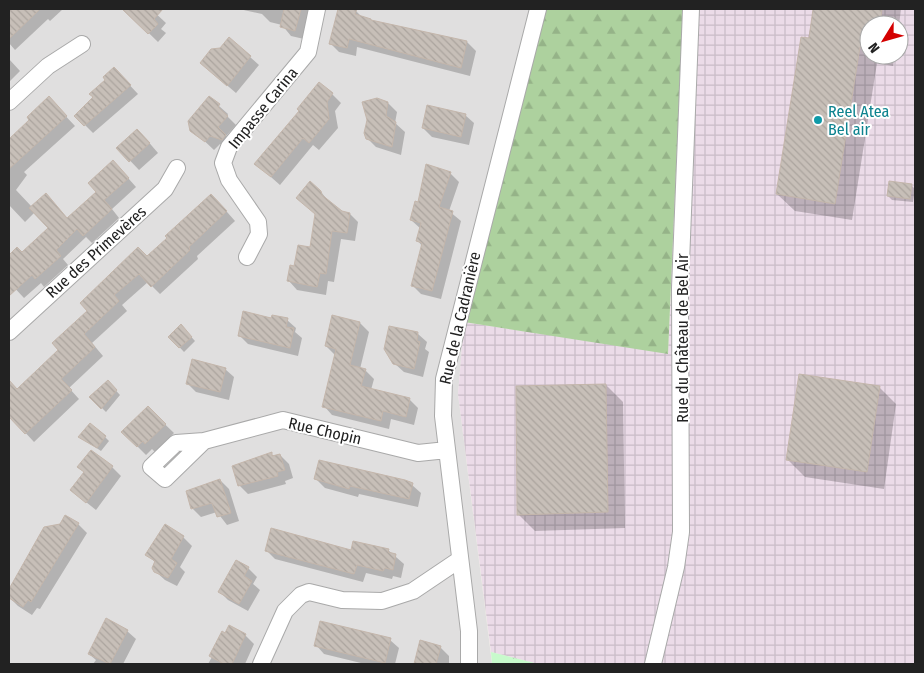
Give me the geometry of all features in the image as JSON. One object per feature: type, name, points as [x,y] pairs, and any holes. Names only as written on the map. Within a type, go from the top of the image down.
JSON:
[{"type":"street","name":"Impasse Carina","points":[[247,257],[259,234],[258,222],[229,180],[223,163],[229,147],[308,52],[317,9]]},
{"type":"street","name":"Rue de la Cadranière","points":[[470,664],[443,416],[444,379],[537,9]]},
{"type":"street","name":"Rue du Château de Bel Air","points":[[653,664],[676,567],[681,532],[680,288],[691,9]]},
{"type":"street","points":[[9,102],[48,66],[82,44]]},
{"type":"street","name":"Rue des Primevères","points":[[10,328],[166,188],[177,168]]},
{"type":"street","name":"Rue Chopin","points":[[204,442],[283,420],[418,453],[447,450]]},
{"type":"street","points":[[261,664],[285,611],[301,595],[317,593],[342,600],[382,601],[413,591],[459,560]]},
{"type":"shaded area","points":[[9,9],[546,9],[464,322],[458,394],[492,664],[9,664]]},
{"type":"shaded area","points":[[683,9],[915,9],[915,664],[538,664],[491,652],[458,394],[464,322],[668,353]]},
{"type":"green space","points":[[546,9],[683,9],[668,354],[464,322]]},
{"type":"green space","points":[[491,652],[538,664],[492,664]]},
{"type":"building","points":[[9,9],[40,9],[9,39]]},
{"type":"building","points":[[122,9],[163,9],[154,19],[158,24],[148,34]]},
{"type":"building","points":[[284,9],[301,9],[295,31],[280,27]]},
{"type":"building","points":[[338,9],[357,9],[355,14],[371,20],[467,41],[461,68],[349,39],[347,48],[329,44]]},
{"type":"building","name":"Reel Atea Bel air","points":[[813,9],[882,9],[881,15],[859,15],[859,53],[835,204],[776,194],[801,37],[809,38]]},
{"type":"building","points":[[229,37],[251,56],[227,86],[200,63],[211,49],[220,48]]},
{"type":"building","points":[[114,67],[131,85],[84,126],[74,116],[93,97],[89,94],[105,80],[103,77]]},
{"type":"building","points":[[319,82],[333,93],[327,102],[329,119],[309,143],[303,138],[271,177],[254,164],[299,111],[297,109]]},
{"type":"building","points":[[49,96],[67,116],[9,169],[9,139],[29,120],[27,117]]},
{"type":"building","points":[[209,96],[220,104],[218,107],[228,116],[218,127],[226,135],[222,140],[210,136],[205,142],[190,131],[188,121]]},
{"type":"building","points":[[377,98],[388,102],[386,116],[396,122],[392,147],[366,139],[364,133],[367,120],[362,102]]},
{"type":"building","points":[[427,105],[466,114],[461,137],[422,128]]},
{"type":"building","points":[[137,129],[150,143],[129,162],[116,148]]},
{"type":"building","points":[[113,160],[129,178],[104,200],[112,209],[83,236],[77,229],[56,250],[61,256],[35,279],[32,275],[9,296],[9,255],[17,247],[22,252],[48,228],[29,208],[46,193],[67,218],[96,192],[88,183]]},
{"type":"building","points":[[426,164],[451,172],[439,207],[453,211],[432,291],[411,286],[422,243],[416,241],[421,223],[410,220],[415,201],[418,202]]},
{"type":"building","points":[[310,181],[321,191],[322,195],[342,211],[350,213],[347,233],[332,231],[326,274],[320,273],[317,287],[287,281],[290,265],[294,266],[298,245],[310,247],[315,214],[296,198]]},
{"type":"building","points":[[889,181],[912,184],[910,199],[887,196]]},
{"type":"building","points":[[211,194],[227,211],[151,287],[139,274],[114,295],[119,301],[84,334],[95,347],[61,379],[72,390],[25,434],[9,417],[9,380],[17,389],[58,350],[52,343],[87,311],[80,303],[138,247],[147,256],[167,238],[165,236]]},
{"type":"building","points":[[243,311],[271,318],[272,315],[288,318],[286,327],[294,328],[290,348],[238,336]]},
{"type":"building","points":[[332,315],[360,322],[350,365],[366,369],[361,386],[410,398],[406,417],[383,411],[381,421],[322,407],[336,349],[325,346]]},
{"type":"building","points":[[181,324],[192,337],[179,348],[168,337]]},
{"type":"building","points":[[389,326],[418,332],[417,341],[420,342],[414,369],[393,364],[384,349]]},
{"type":"building","points":[[192,359],[226,368],[220,392],[186,384]]},
{"type":"building","points":[[799,374],[880,386],[867,472],[786,460]]},
{"type":"building","points":[[108,380],[117,390],[101,409],[89,397]]},
{"type":"building","points":[[606,384],[608,512],[517,515],[516,386]]},
{"type":"building","points":[[148,406],[166,424],[145,444],[143,441],[137,447],[121,432]]},
{"type":"building","points":[[90,423],[106,436],[97,448],[78,437]]},
{"type":"building","points":[[91,450],[113,466],[86,503],[70,490],[84,472],[77,467]]},
{"type":"building","points":[[272,452],[272,456],[280,454],[285,470],[277,472],[278,476],[238,486],[232,466]]},
{"type":"building","points":[[319,460],[413,483],[409,499],[350,486],[349,489],[314,479]]},
{"type":"building","points":[[220,479],[231,513],[217,517],[212,503],[191,509],[186,491]]},
{"type":"building","points":[[65,515],[79,523],[31,602],[28,600],[23,607],[9,598],[9,589],[44,527],[60,524]]},
{"type":"building","points":[[165,524],[184,536],[171,559],[177,563],[168,578],[154,572],[152,568],[155,561],[145,555]]},
{"type":"building","points":[[271,528],[351,550],[353,541],[389,549],[388,552],[396,554],[393,570],[385,568],[383,571],[357,565],[354,574],[265,551]]},
{"type":"building","points":[[236,560],[249,567],[244,576],[252,581],[239,604],[218,592]]},
{"type":"building","points":[[106,618],[128,630],[110,664],[88,654]]},
{"type":"building","points":[[320,621],[391,638],[385,663],[314,646]]},
{"type":"building","points":[[229,625],[246,634],[232,664],[224,664],[209,656],[222,631],[225,633]]},
{"type":"building","points":[[420,640],[441,646],[436,664],[414,664]]},
{"type":"place","name":"Reel Atea Bel air","points":[[818,120]]}]
